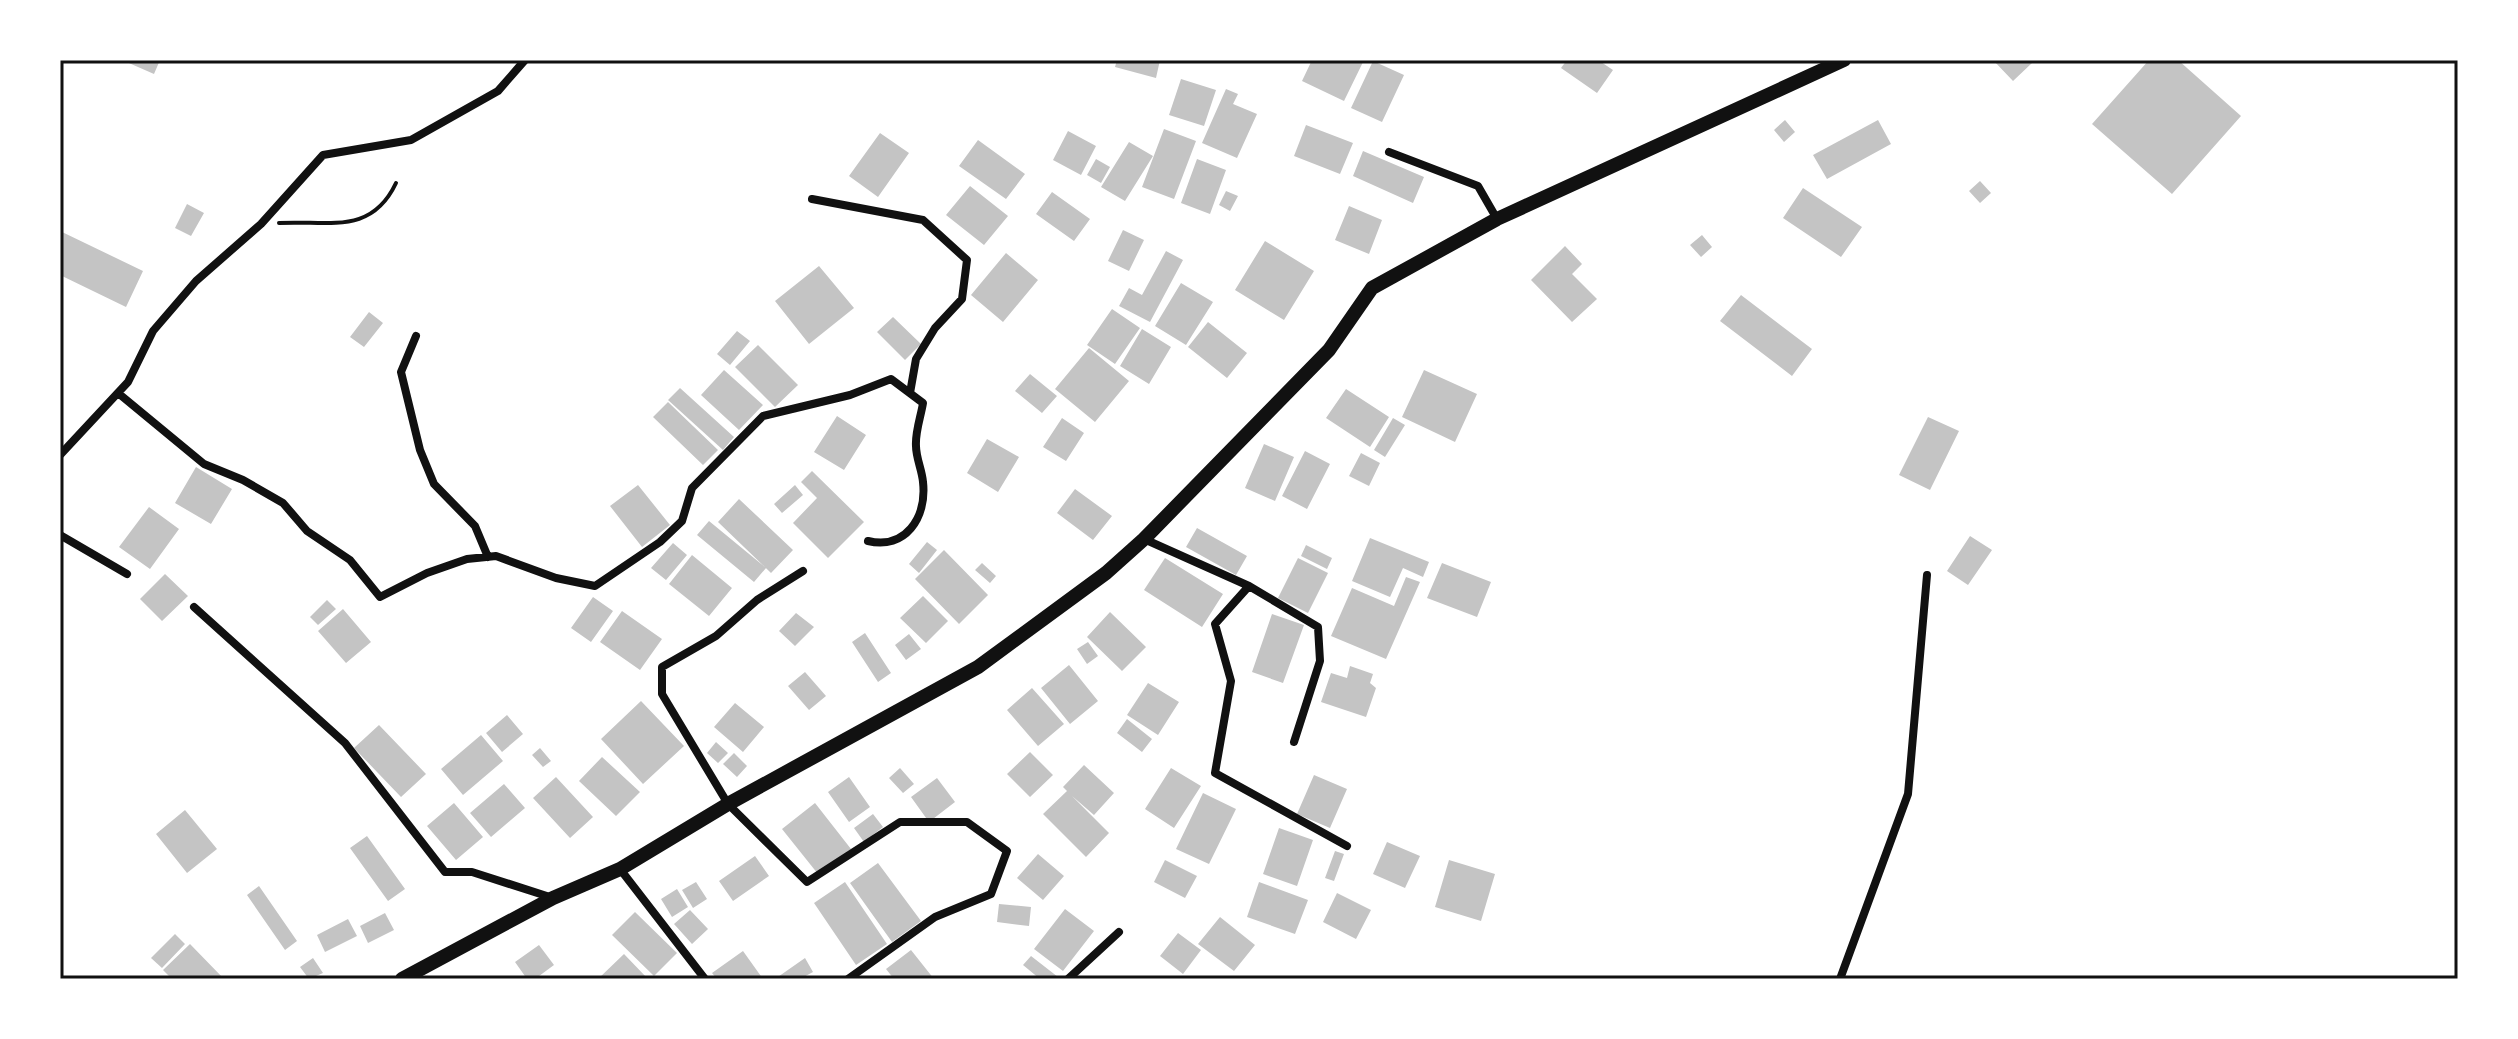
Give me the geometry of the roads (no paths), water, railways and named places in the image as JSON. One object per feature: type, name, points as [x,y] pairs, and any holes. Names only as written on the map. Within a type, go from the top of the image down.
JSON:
[{"type":"main road","points":[[402,979],[553,898],[620,869],[728,804],[978,667],[1106,573],[1144,539],[1329,350],[1372,288],[1497,219],[1844,60]]},
{"type":"street","points":[[60,455],[128,382],[153,331],[196,281],[261,224],[323,155],[411,140],[498,91],[525,60]]},
{"type":"street","points":[[1389,152],[1478,186],[1497,219]]},
{"type":"street","points":[[812,199],[923,220],[967,260],[962,299],[935,328],[916,359],[910,393]]},
{"type":"street","points":[[416,336],[401,372],[420,450],[434,484],[475,526],[488,557]]},
{"type":"street","points":[[118,393],[204,464],[243,480],[283,503],[307,531],[350,560],[380,597],[440,568],[467,559],[488,557],[595,586],[660,542],[682,521],[692,488],[763,416],[850,395],[891,379],[923,403],[915,445],[923,484],[921,515],[904,537],[884,545],[868,541]]},
{"type":"street","points":[[60,535],[127,574]]},
{"type":"street","points":[[1144,539],[1249,586],[1318,627],[1320,661],[1294,742]]},
{"type":"street","points":[[803,571],[757,600],[716,636],[662,667],[662,694],[728,804],[807,882],[900,822],[967,822],[1007,851],[991,894],[935,917],[848,979]]},
{"type":"street","points":[[1840,979],[1908,794],[1927,575]]},
{"type":"street","points":[[1249,586],[1215,624],[1231,681],[1215,773],[1347,846]]},
{"type":"street","points":[[194,607],[345,743],[445,872],[472,872],[553,898]]},
{"type":"street","points":[[620,869],[705,979]]},
{"type":"street","points":[[1068,979],[1119,932]]}]
